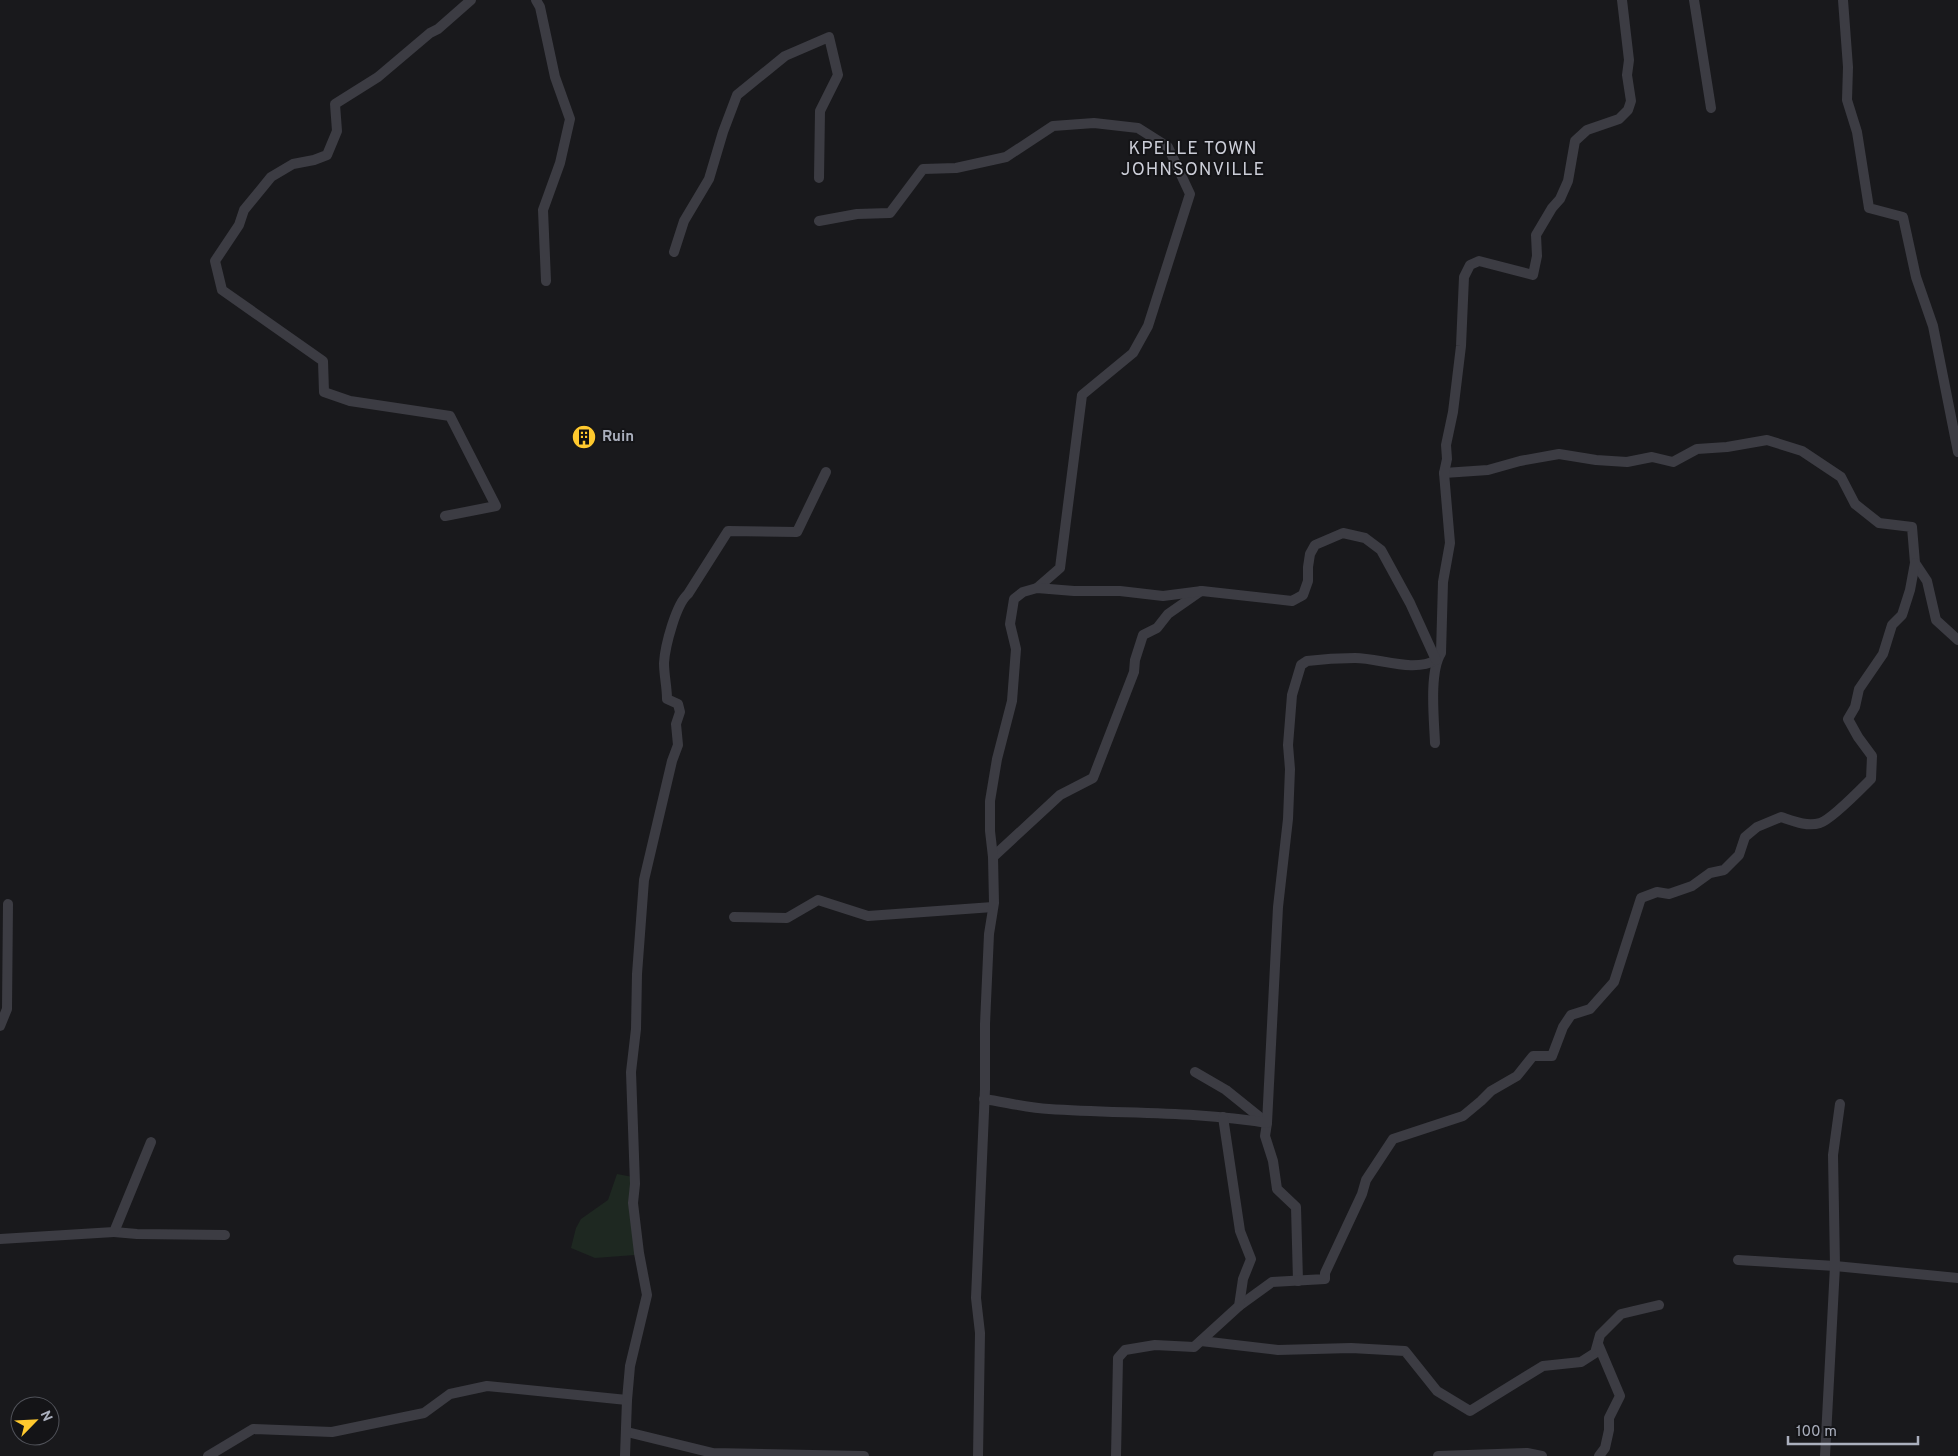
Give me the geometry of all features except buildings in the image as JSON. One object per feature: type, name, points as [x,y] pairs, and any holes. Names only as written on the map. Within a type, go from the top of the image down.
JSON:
[{"type":"street","points":[[445,516],[496,506],[450,416],[350,401],[324,392],[323,361],[222,290],[215,262],[239,225],[244,210],[271,177],[293,164],[314,160],[327,155],[337,130],[335,104],[378,77],[471,0]]},
{"type":"street","points":[[536,0],[540,7],[555,77],[570,119],[560,163],[543,210],[546,281]]},
{"type":"street","points":[[1694,0],[1711,108]]},
{"type":"street","points":[[1843,0],[1848,67],[1847,100],[1857,132],[1869,208],[1903,217],[1916,277],[1933,326],[1958,452]]},
{"type":"street","points":[[1298,1281],[1296,1206],[1277,1189],[1273,1161],[1265,1136],[1278,907],[1288,819],[1287,794],[1290,770],[1288,745],[1292,695],[1297,675],[1301,665],[1307,661],[1356,658],[1396,664],[1430,664],[1441,653],[1443,582],[1450,543],[1444,473],[1447,459],[1446,445],[1453,412],[1460,346],[1464,277],[1470,265],[1479,262],[1533,275],[1537,256],[1536,235],[1552,208],[1560,199],[1568,181],[1575,141],[1587,130],[1619,119],[1628,110],[1631,101],[1627,76],[1628,60],[1624,2]]},
{"type":"street","points":[[674,252],[684,222],[709,179],[723,132],[737,95],[785,56],[829,38],[838,75],[820,111],[819,178]]},
{"type":"street","points":[[819,221],[857,214],[890,213],[923,169],[956,168],[1006,157],[1053,126],[1094,123],[1138,128],[1168,147],[1190,194],[1148,326],[1133,354],[1082,394],[1060,568],[1037,588]]},
{"type":"street","points":[[1116,1456],[1118,1358],[1125,1350],[1155,1345],[1194,1348],[1239,1306],[1272,1282],[1325,1279],[1325,1272],[1362,1194],[1366,1180],[1393,1139],[1463,1116],[1481,1101],[1490,1090],[1517,1076],[1533,1056],[1552,1056],[1563,1027],[1571,1015],[1590,1009],[1614,982],[1641,898],[1658,892],[1669,894],[1692,886],[1710,873],[1724,870],[1739,855],[1744,837],[1757,827],[1781,817],[1802,824],[1821,823],[1848,802],[1872,779],[1872,756],[1848,719],[1854,707],[1859,689],[1883,654],[1892,625],[1902,615],[1916,563],[1912,527],[1879,523],[1855,504],[1841,477],[1802,451],[1767,440],[1727,447],[1697,449],[1673,462],[1652,457],[1627,462],[1596,460],[1559,454],[1520,460],[1488,470],[1444,473]]},
{"type":"street","points":[[625,1456],[630,1366],[647,1295],[639,1253],[633,1203],[635,1184],[631,1072],[636,1029],[637,974],[644,880],[672,761],[678,745],[676,724],[680,712],[678,704],[667,699],[664,662],[670,635],[682,600],[688,594],[728,531],[797,532],[826,472]]},
{"type":"street","points":[[978,1456],[980,1333],[976,1298],[985,1024],[989,934],[993,907],[990,801],[997,759],[1012,701],[1016,649],[1010,624],[1014,599],[1023,592],[1037,588],[1074,591],[1120,591],[1163,596],[1202,591],[1292,600],[1303,595],[1308,581],[1310,554],[1315,545],[1343,533],[1365,538],[1381,550],[1410,602],[1436,660],[1433,705],[1435,743]]},
{"type":"street","points":[[1916,563],[1927,581],[1936,620],[1958,640]]},
{"type":"street","points":[[993,857],[1060,795],[1093,778],[1134,672],[1135,660],[1144,635],[1157,628],[1168,614],[1202,591]]},
{"type":"street","points":[[734,917],[787,918],[818,900],[868,916],[993,907]]},
{"type":"street","points":[[0,1026],[7,1009],[8,904]]},
{"type":"street","points":[[1196,1072],[1226,1090],[1267,1123]]},
{"type":"street","points":[[984,1099],[1047,1109],[1145,1112],[1181,1116],[1203,1115],[1267,1123]]},
{"type":"street","points":[[1825,1456],[1835,1266],[1833,1155],[1840,1104]]},
{"type":"street","points":[[1223,1117],[1240,1231],[1251,1259],[1243,1279],[1239,1306]]},
{"type":"street","points":[[114,1232],[151,1142]]},
{"type":"street","points":[[0,1239],[114,1232],[225,1235]]},
{"type":"street","points":[[1738,1260],[1835,1266],[1958,1278]]},
{"type":"street","points":[[1201,1341],[1278,1350],[1351,1348],[1405,1351],[1437,1391],[1470,1411],[1543,1366],[1581,1362],[1595,1354],[1600,1336],[1621,1314],[1658,1305]]},
{"type":"street","points":[[1598,1344],[1620,1396],[1609,1418],[1610,1430],[1605,1448],[1599,1456]]},
{"type":"street","points":[[208,1456],[253,1429],[332,1432],[424,1413],[450,1394],[487,1386],[627,1400]]},
{"type":"street","points":[[627,1432],[713,1453],[864,1456]]},
{"type":"street","points":[[1438,1456],[1527,1453],[1542,1456]]},
{"type":"shaded area","points":[[617,1174],[633,1177],[635,1255],[595,1258],[571,1248],[576,1228],[581,1219],[608,1200]]},
{"type":"place","name":"Ruin","points":[[584,437]]},
{"type":"district","name":"KPELLE TOWN JOHNSONVILLE","points":[[1193,159]]}]
